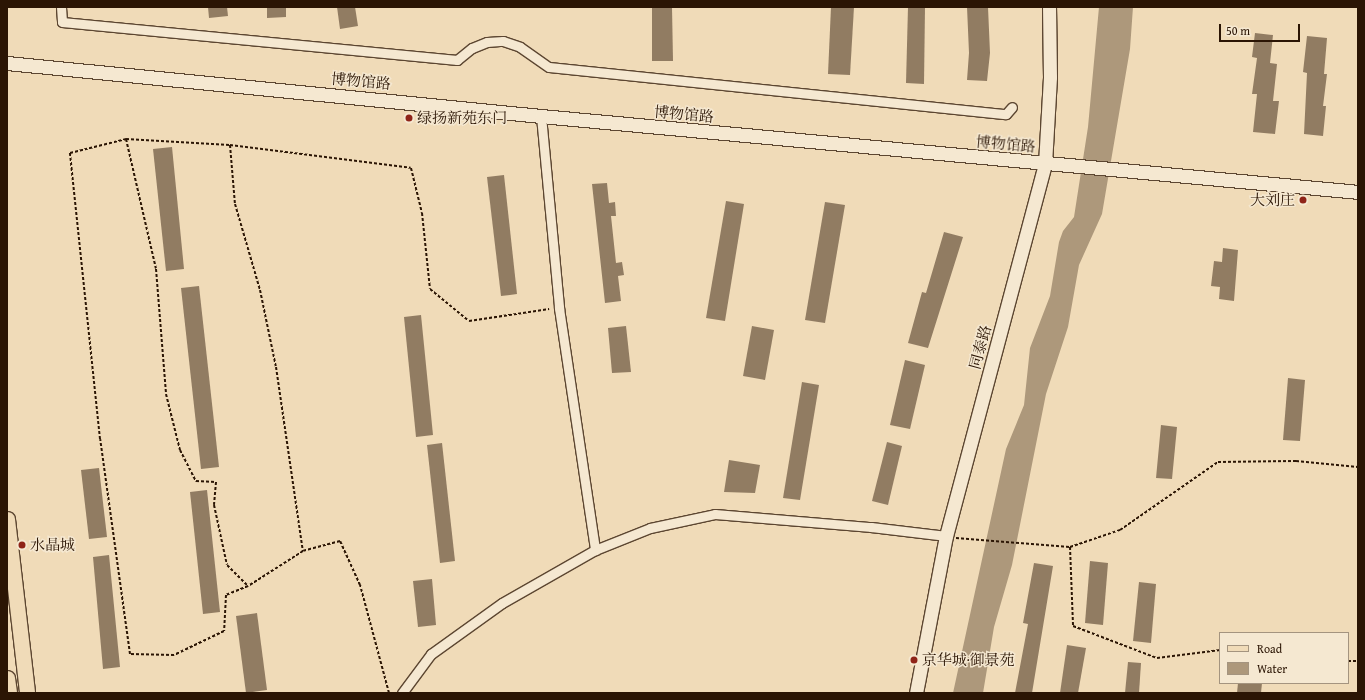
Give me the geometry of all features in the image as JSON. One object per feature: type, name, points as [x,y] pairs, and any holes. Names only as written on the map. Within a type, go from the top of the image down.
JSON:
[{"type":"main road","points":[[7,519],[26,693]]},
{"type":"main road","points":[[7,678],[9,693]]},
{"type":"street","points":[[61,7],[62,22],[457,60],[472,48],[487,42],[503,41],[520,47],[549,67],[1006,114],[1012,107]]},
{"type":"street","name":"同泰路","points":[[916,693],[946,536],[1046,164],[1050,77],[1049,7]]},
{"type":"street","name":"博物馆路","points":[[7,63],[541,116],[1076,167],[1358,192]]},
{"type":"street","points":[[541,116],[559,308],[595,550]]},
{"type":"street","points":[[402,693],[431,654],[502,603],[595,550],[650,528],[714,514],[871,526],[946,536]]},
{"type":"path","points":[[389,693],[360,585],[340,541],[303,551],[248,586],[226,595],[224,631],[174,655],[130,654],[100,439],[70,153],[126,139],[230,145],[411,168],[422,213],[430,289],[469,321],[559,308]]},
{"type":"path","points":[[126,139],[156,269],[166,394],[180,450],[196,481],[216,482],[214,505],[227,565],[248,586]]},
{"type":"path","points":[[230,145],[235,204],[260,290],[276,368],[303,551]]},
{"type":"path","points":[[946,536],[1049,547],[1070,547],[1120,530],[1218,462],[1296,461],[1358,467]]},
{"type":"path","points":[[1070,547],[1073,626],[1157,658],[1219,650]]},
{"type":"water","points":[[1099,7],[1133,7],[1130,49],[1102,214],[1079,265],[1068,327],[1046,394],[1012,565],[994,627],[983,693],[953,693],[1006,449],[1024,405],[1030,348],[1050,296],[1059,242],[1063,231],[1074,217],[1088,127]]},
{"type":"building","points":[[208,7],[227,7],[228,16],[209,18]]},
{"type":"building","points":[[267,7],[286,7],[286,17],[267,18]]},
{"type":"building","points":[[337,7],[355,7],[358,26],[340,29]]},
{"type":"building","points":[[652,7],[672,7],[673,61],[652,61]]},
{"type":"building","points":[[831,7],[854,7],[850,75],[828,74]]},
{"type":"building","points":[[908,7],[925,7],[924,84],[906,83]]},
{"type":"building","points":[[967,7],[988,7],[990,53],[987,81],[967,80],[969,53]]},
{"type":"building","points":[[1255,33],[1273,35],[1270,63],[1277,64],[1273,101],[1279,101],[1275,134],[1253,132],[1257,94],[1252,94],[1257,58],[1252,57]]},
{"type":"building","points":[[1307,36],[1327,38],[1324,74],[1327,74],[1323,106],[1326,106],[1323,136],[1304,134],[1307,73],[1303,72]]},
{"type":"building","points":[[172,147],[184,269],[166,271],[153,149]]},
{"type":"building","points":[[504,175],[517,294],[501,296],[487,177]]},
{"type":"building","points":[[607,183],[609,203],[615,202],[616,216],[611,216],[616,263],[622,262],[624,275],[618,276],[621,301],[605,303],[592,184]]},
{"type":"building","points":[[726,201],[744,204],[725,321],[706,318]]},
{"type":"building","points":[[825,202],[845,205],[825,323],[805,320]]},
{"type":"building","points":[[944,232],[963,237],[928,348],[908,343],[922,292],[926,293]]},
{"type":"building","points":[[1223,248],[1238,250],[1234,301],[1219,299],[1220,287],[1211,286],[1214,261],[1222,262]]},
{"type":"building","points":[[199,286],[219,467],[201,469],[181,288]]},
{"type":"building","points":[[421,315],[433,435],[416,437],[404,317]]},
{"type":"building","points":[[626,326],[631,372],[612,373],[608,328]]},
{"type":"building","points":[[752,326],[774,330],[765,380],[743,376]]},
{"type":"building","points":[[905,360],[925,365],[910,429],[890,425]]},
{"type":"building","points":[[1288,378],[1305,380],[1300,441],[1283,440]]},
{"type":"building","points":[[802,382],[819,385],[800,500],[783,498]]},
{"type":"building","points":[[1161,425],[1177,427],[1172,479],[1156,478]]},
{"type":"building","points":[[887,442],[902,446],[888,505],[872,501]]},
{"type":"building","points":[[442,443],[455,561],[440,563],[427,445]]},
{"type":"building","points":[[729,460],[760,465],[755,493],[724,492]]},
{"type":"building","points":[[99,468],[107,537],[89,539],[81,470]]},
{"type":"building","points":[[207,490],[220,612],[203,614],[190,492]]},
{"type":"building","points":[[109,555],[120,667],[103,669],[93,557]]},
{"type":"building","points":[[1090,561],[1108,563],[1103,625],[1085,623]]},
{"type":"building","points":[[1034,563],[1053,566],[1032,693],[1015,693],[1028,624],[1023,623]]},
{"type":"building","points":[[432,579],[436,625],[418,627],[413,581]]},
{"type":"building","points":[[1139,582],[1156,584],[1151,643],[1133,641]]},
{"type":"building","points":[[257,613],[267,690],[246,693],[236,616]]},
{"type":"building","points":[[1067,645],[1086,648],[1078,693],[1060,693]]},
{"type":"building","points":[[1128,662],[1141,663],[1139,693],[1125,693]]},
{"type":"building","points":[[1238,684],[1262,684],[1261,693],[1237,693]]},
{"type":"place","name":"绿扬新苑东门","points":[[409,118]]},
{"type":"place","name":"大刘庄","points":[[1303,200]]},
{"type":"place","name":"水晶城","points":[[22,545]]},
{"type":"place","name":"京华城·御景苑","points":[[914,660]]}]
